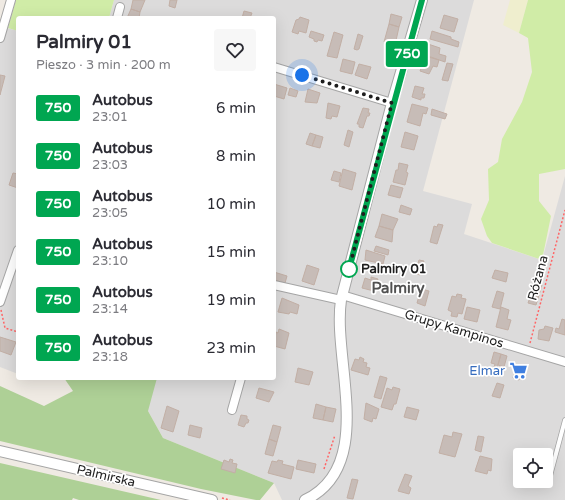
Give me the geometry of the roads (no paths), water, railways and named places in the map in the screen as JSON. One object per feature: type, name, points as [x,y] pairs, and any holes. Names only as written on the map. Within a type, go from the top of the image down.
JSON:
[{"type":"street","points":[[0,38],[11,0]]},
{"type":"street","points":[[305,500],[328,482],[341,461],[347,434],[347,410],[339,331],[342,298],[392,103],[422,0]]},
{"type":"street","points":[[118,16],[120,6]]},
{"type":"street","points":[[276,68],[392,103]]},
{"type":"street","points":[[0,302],[16,256]]},
{"type":"street","name":"Grupy Kampinos","points":[[276,285],[342,298],[565,362]]},
{"type":"street","points":[[232,410],[240,380]]},
{"type":"street","name":"Palmirska","points":[[0,451],[212,500]]},
{"type":"lane","points":[[553,465],[565,420]]},
{"type":"place","name":"Palmiry 01","points":[[349,269]]},
{"type":"place","name":"Elmar","points":[[518,371]]},
{"type":"district","name":"Palmiry","points":[[398,288]]}]
